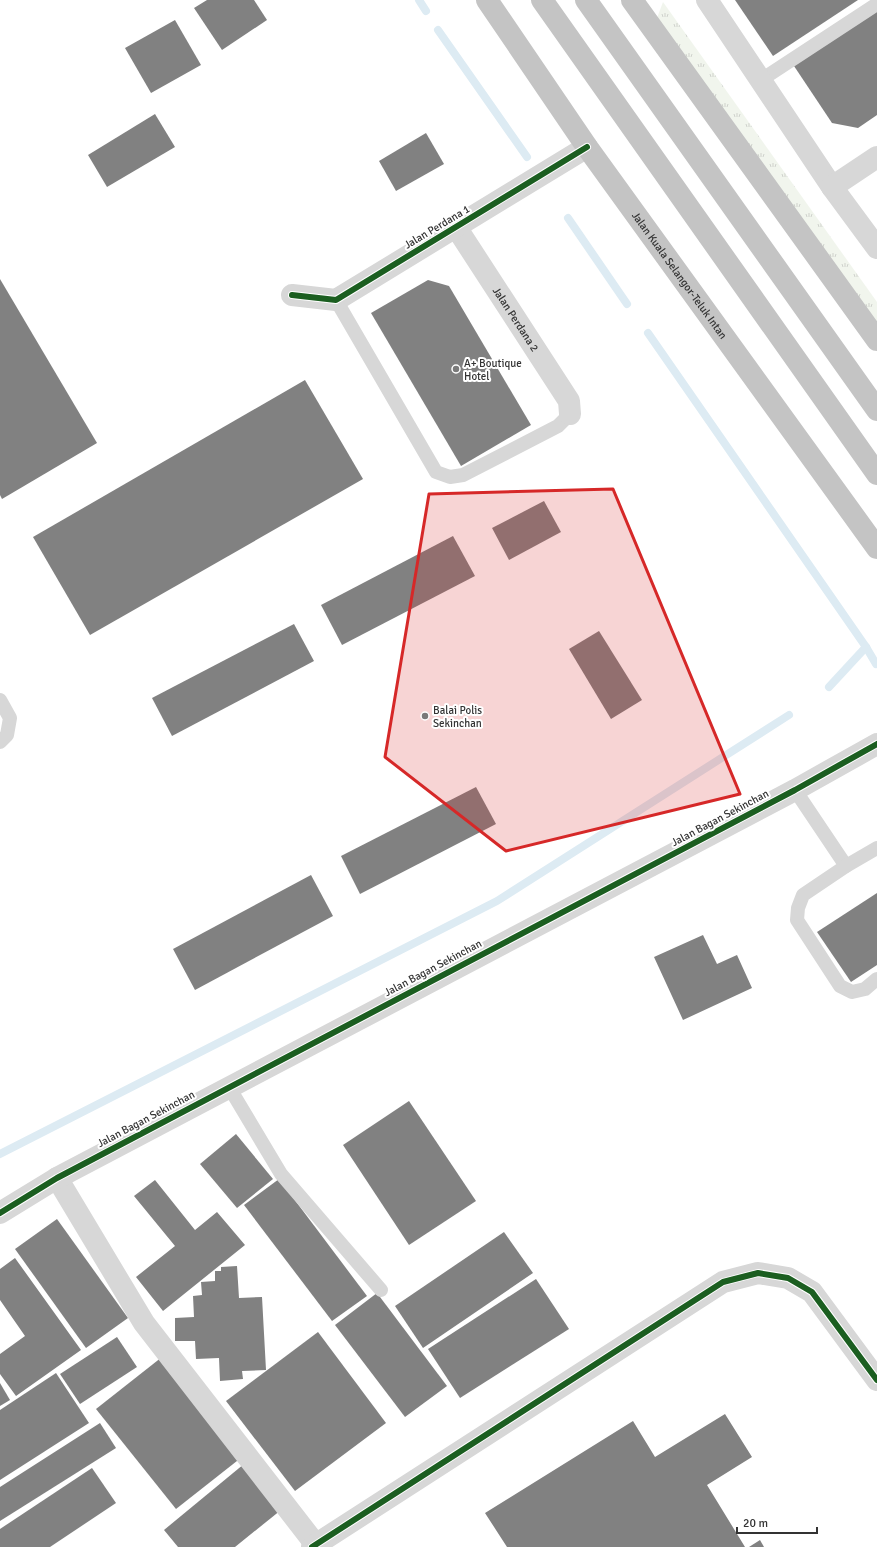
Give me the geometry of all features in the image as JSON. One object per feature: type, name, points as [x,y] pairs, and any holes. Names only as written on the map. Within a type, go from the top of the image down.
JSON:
[{"type":"highway","name":"Jalan Kuala Selangor-Teluk Intan","points":[[487,0],[586,147],[877,548]]},
{"type":"highway","points":[[542,0],[877,474]]},
{"type":"highway","points":[[586,0],[877,410]]},
{"type":"highway","points":[[632,0],[877,340]]},
{"type":"street","points":[[707,0],[832,187],[877,248]]},
{"type":"street","name":"Jalan Perdana 1","points":[[336,300],[586,147]]},
{"type":"street","points":[[832,187],[877,157]]},
{"type":"street","name":"Jalan Perdana 2","points":[[456,227],[569,401],[570,414]]},
{"type":"street","points":[[292,295],[336,300]]},
{"type":"street","name":"Jalan Bagan Sekinchan","points":[[0,1213],[57,1178],[795,790],[877,744]]},
{"type":"street","points":[[57,1178],[144,1322],[314,1546],[723,1282],[758,1273],[788,1278],[812,1292],[877,1380]]},
{"type":"lane","points":[[761,80],[877,4]]},
{"type":"lane","points":[[336,300],[436,472],[450,477],[463,475],[558,426],[570,414]]},
{"type":"lane","points":[[0,700],[10,718],[7,735],[0,742]]},
{"type":"lane","points":[[795,790],[846,866]]},
{"type":"lane","points":[[877,848],[846,866],[803,895],[798,908],[797,920],[840,986],[852,992],[865,989],[877,979]]},
{"type":"lane","points":[[229,1087],[281,1174],[381,1290]]},
{"type":"highlighted area","points":[[613,489],[740,794],[506,851],[385,757],[429,494]]},
{"type":"green space","points":[[663,2],[877,302],[877,324],[657,18]]},
{"type":"building","points":[[207,0],[254,0],[267,20],[222,50],[194,8]]},
{"type":"building","points":[[735,0],[858,0],[773,56]]},
{"type":"building","points":[[877,8],[877,115],[858,128],[832,123],[792,63]]},
{"type":"building","points":[[175,20],[201,65],[151,93],[125,48]]},
{"type":"building","points":[[155,114],[175,147],[107,187],[88,155]]},
{"type":"building","points":[[426,133],[444,164],[396,191],[379,161]]},
{"type":"building","points":[[0,279],[97,443],[2,499],[0,495]]},
{"type":"building","points":[[428,280],[449,286],[531,425],[461,466],[371,313]]},
{"type":"building","points":[[305,380],[363,479],[90,635],[33,537]]},
{"type":"building","points":[[544,501],[561,532],[509,560],[492,528]]},
{"type":"building","points":[[453,536],[475,576],[342,645],[321,605]]},
{"type":"building","points":[[294,624],[314,661],[172,736],[152,698]]},
{"type":"building","points":[[599,631],[642,700],[611,719],[569,649]]},
{"type":"building","points":[[476,787],[496,824],[360,894],[341,856]]},
{"type":"building","points":[[311,875],[333,916],[195,990],[173,949]]},
{"type":"building","points":[[877,893],[877,965],[851,982],[817,932]]},
{"type":"building","points":[[703,935],[717,964],[737,955],[752,988],[683,1020],[654,957]]},
{"type":"building","points":[[409,1101],[476,1201],[409,1245],[343,1145]]},
{"type":"building","points":[[236,1134],[273,1179],[237,1208],[200,1164]]},
{"type":"building","points":[[279,1179],[367,1296],[332,1321],[244,1205]]},
{"type":"building","points":[[155,1180],[195,1230],[217,1212],[245,1245],[163,1311],[136,1277],[175,1246],[134,1196]]},
{"type":"building","points":[[57,1219],[128,1318],[86,1348],[15,1249]]},
{"type":"building","points":[[504,1232],[533,1273],[423,1348],[395,1306]]},
{"type":"building","points":[[15,1258],[81,1350],[16,1396],[0,1374],[0,1354],[25,1336],[0,1300],[0,1269]]},
{"type":"building","points":[[237,1266],[239,1298],[262,1297],[266,1370],[242,1371],[243,1379],[220,1381],[219,1358],[196,1359],[195,1341],[175,1341],[175,1318],[194,1317],[193,1296],[202,1295],[201,1282],[215,1281],[215,1271],[221,1271],[221,1267]]},
{"type":"building","points":[[536,1279],[569,1329],[460,1398],[428,1349]]},
{"type":"building","points":[[377,1293],[447,1386],[405,1417],[335,1325]]},
{"type":"building","points":[[318,1332],[386,1423],[295,1491],[226,1401]]},
{"type":"building","points":[[117,1337],[137,1367],[80,1404],[60,1374]]},
{"type":"building","points":[[162,1357],[242,1457],[176,1509],[96,1409]]},
{"type":"building","points":[[56,1373],[89,1423],[0,1480],[0,1410]]},
{"type":"building","points":[[0,1383],[10,1400],[0,1406]]},
{"type":"building","points":[[725,1414],[752,1457],[707,1485],[745,1547],[507,1547],[485,1513],[633,1421],[655,1457]]},
{"type":"building","points":[[100,1423],[116,1448],[0,1521],[0,1487]]},
{"type":"building","points":[[244,1464],[281,1510],[235,1547],[178,1547],[164,1530]]},
{"type":"building","points":[[92,1468],[116,1503],[50,1547],[0,1547],[0,1529]]},
{"type":"building","points":[[760,1540],[764,1547],[749,1547]]},
{"type":"waterway","points":[[419,0],[426,11]]},
{"type":"waterway","points":[[438,30],[527,157]]},
{"type":"waterway","points":[[568,218],[627,304]]},
{"type":"waterway","points":[[648,333],[866,647],[876,664]]},
{"type":"waterway","points":[[829,687],[866,647]]},
{"type":"waterway","points":[[0,1154],[497,901],[789,715]]},
{"type":"cycle path","points":[[292,295],[336,300],[587,147]]},
{"type":"cycle path","points":[[0,1213],[57,1178],[795,790],[877,744]]},
{"type":"cycle path","points":[[312,1547],[723,1282],[758,1273],[788,1278],[812,1292],[877,1380]]},
{"type":"place","name":"A+ Boutique Hotel","points":[[456,369]]},
{"type":"place","name":"Balai Polis Sekinchan","points":[[425,716]]}]
